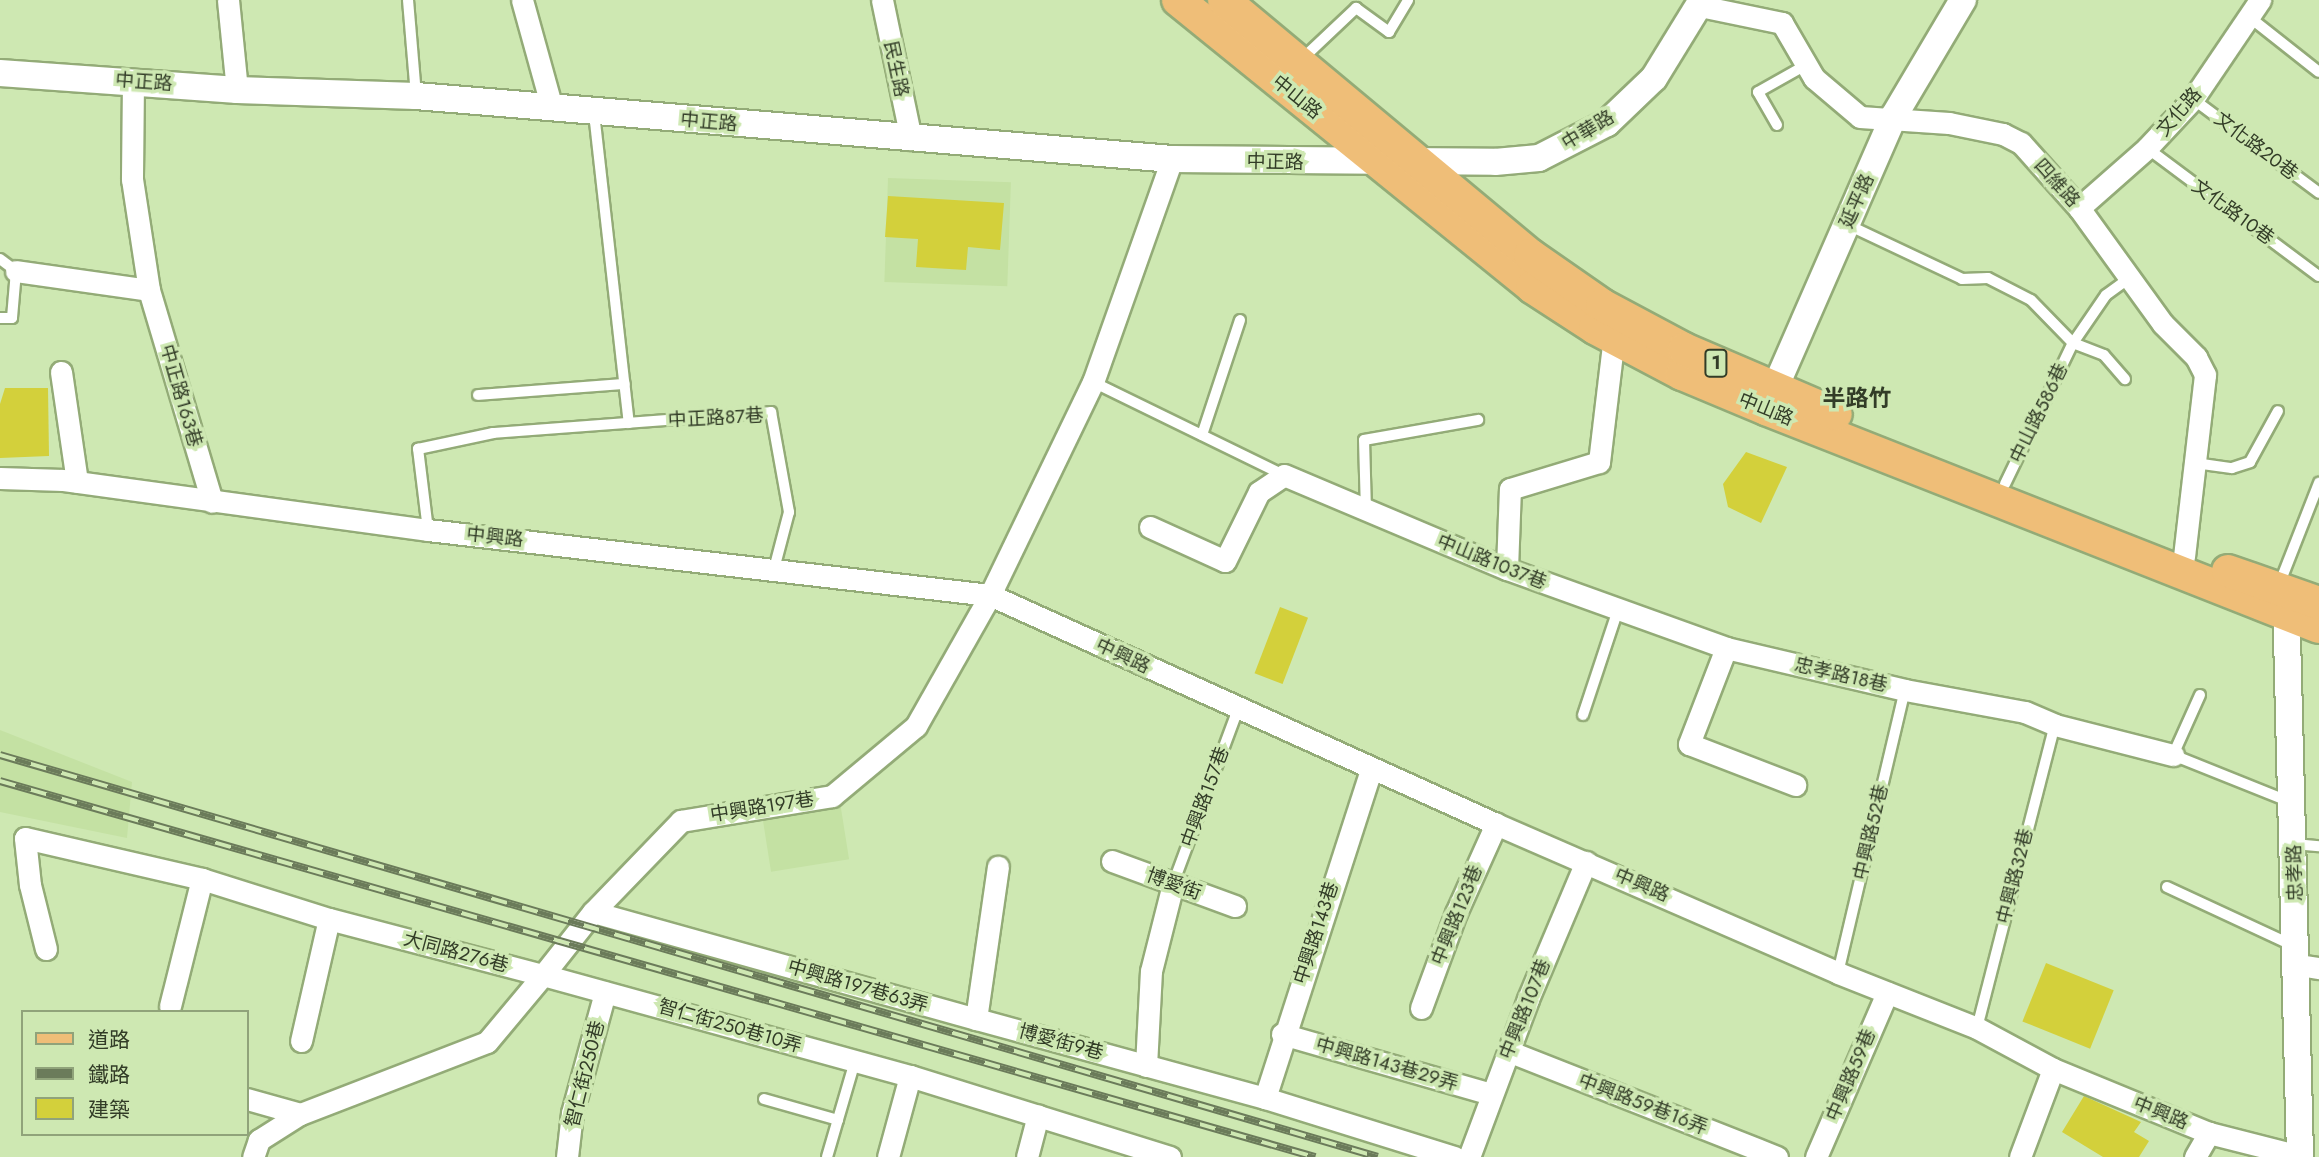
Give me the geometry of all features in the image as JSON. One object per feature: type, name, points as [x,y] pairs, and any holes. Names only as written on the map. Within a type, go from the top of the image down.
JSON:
[{"type":"main road","name":"中山路","points":[[1178,0],[1532,287],[1614,337],[1682,374],[1770,399],[2005,484],[2283,597],[2319,627]]},
{"type":"main road","name":"中山路","points":[[1224,0],[1530,255],[1602,305],[1770,399],[2283,597],[2319,603]]},
{"type":"street","points":[[228,0],[237,90]]},
{"type":"street","points":[[522,0],[552,108]]},
{"type":"street","name":"民生路","points":[[882,0],[911,139]]},
{"type":"street","name":"延平路","points":[[1770,399],[1895,116],[1963,0]]},
{"type":"street","name":"四維路","points":[[1701,3],[1782,23],[1814,78],[1860,117],[1895,116],[2003,134],[2021,143],[2079,208],[2163,324],[2196,357],[2205,375],[2184,557]]},
{"type":"street","name":"中華路","points":[[1419,163],[1539,158],[1607,123],[1654,78],[1701,3]]},
{"type":"street","name":"文化路","points":[[2079,208],[2147,148],[2193,99],[2254,8]]},
{"type":"street","name":"中正路","points":[[1,69],[237,90],[416,96],[1172,159],[1419,163]]},
{"type":"street","name":"中正路163巷","points":[[133,81],[132,179],[149,290],[212,502]]},
{"type":"street","points":[[990,595],[1093,382],[1172,159]]},
{"type":"street","points":[[8,265],[149,290]]},
{"type":"street","points":[[1507,569],[1510,489],[1599,462],[1614,337]]},
{"type":"street","points":[[61,372],[77,482]]},
{"type":"street","points":[[1150,527],[1225,561],[1259,492],[1284,475]]},
{"type":"street","name":"中山路1037巷","points":[[1284,475],[1507,569],[1618,610]]},
{"type":"street","name":"中興路","points":[[0,478],[77,482],[428,530],[990,595],[1496,824],[1838,973],[1977,1028],[2053,1069],[2210,1133],[2300,1157]]},
{"type":"street","name":"中興路197巷","points":[[543,975],[593,912],[681,821],[832,796],[916,726],[990,595]]},
{"type":"street","name":"忠孝路","points":[[2283,597],[2292,803],[2306,845],[2300,1157]]},
{"type":"street","name":"忠孝路18巷","points":[[1618,610],[1726,648],[1905,690],[2025,712],[2055,725],[2174,755]]},
{"type":"street","points":[[1726,648],[1689,744],[1741,768],[1795,785]]},
{"type":"street","name":"中興路143巷","points":[[1265,1098],[1282,1034],[1371,769]]},
{"type":"street","name":"中興路123巷","points":[[1421,1008],[1456,913],[1496,824]]},
{"type":"street","name":"大同路276巷","points":[[46,949],[30,885],[26,838],[202,880],[329,919],[543,975],[487,1042],[300,1114],[265,1134],[253,1157]]},
{"type":"street","name":"博愛街","points":[[1112,861],[1235,906]]},
{"type":"street","name":"中興路107巷","points":[[1469,1157],[1508,1051],[1586,862]]},
{"type":"street","points":[[976,1018],[998,867]]},
{"type":"street","points":[[170,1006],[202,880]]},
{"type":"street","points":[[1146,1066],[1151,971],[1173,884]]},
{"type":"street","name":"中興路197巷63弄","points":[[593,912],[976,1018]]},
{"type":"street","points":[[301,1041],[329,919]]},
{"type":"street","name":"智仁街250巷10弄","points":[[543,975],[910,1076],[1168,1157]]},
{"type":"street","name":"智仁街250巷","points":[[567,1157],[572,1113],[606,992]]},
{"type":"street","name":"中興路59巷","points":[[1816,1157],[1887,993]]},
{"type":"street","name":"博愛街9巷","points":[[976,1018],[1265,1098],[1455,1157]]},
{"type":"street","name":"中興路143巷29弄","points":[[1282,1034],[1491,1094]]},
{"type":"street","name":"中興路59巷16弄","points":[[1508,1051],[1777,1157]]},
{"type":"street","points":[[2020,1157],[2053,1069]]},
{"type":"street","points":[[888,1157],[910,1076]]},
{"type":"street","points":[[248,1099],[300,1114]]},
{"type":"street","points":[[1027,1157],[1038,1115]]},
{"type":"street","points":[[2195,1157],[2210,1133]]},
{"type":"lane","points":[[408,0],[416,96]]},
{"type":"lane","points":[[1299,62],[1356,8],[1389,32],[1408,0]]},
{"type":"lane","points":[[2254,8],[2319,72]]},
{"type":"lane","points":[[1777,125],[1758,92],[1806,65]]},
{"type":"lane","name":"文化路20巷","points":[[2193,99],[2319,193]]},
{"type":"lane","points":[[593,112],[629,423]]},
{"type":"lane","name":"文化路10巷","points":[[2147,148],[2319,275]]},
{"type":"lane","points":[[1846,224],[1962,279],[1988,278],[2031,300],[2073,343]]},
{"type":"lane","points":[[0,318],[12,318],[8,265]]},
{"type":"lane","name":"中山路586巷","points":[[2005,484],[2073,343],[2106,295],[2129,278]]},
{"type":"lane","points":[[1202,435],[1240,320]]},
{"type":"lane","name":"中山路586巷","points":[[2073,343],[2104,355],[2125,379]]},
{"type":"lane","name":"中山路1037巷","points":[[1093,382],[1284,475]]},
{"type":"lane","points":[[478,396],[625,384]]},
{"type":"lane","points":[[2195,463],[2232,468],[2250,462],[2278,411]]},
{"type":"lane","name":"中正路87巷","points":[[428,530],[418,449],[494,433],[771,412],[789,512],[774,569]]},
{"type":"lane","points":[[1366,511],[1364,440],[1478,420]]},
{"type":"lane","points":[[2283,597],[2319,483]]},
{"type":"lane","points":[[1583,715],[1618,610]]},
{"type":"lane","name":"中興路52巷","points":[[1838,973],[1905,690]]},
{"type":"lane","points":[[2174,755],[2200,695]]},
{"type":"lane","name":"中興路157巷","points":[[1173,884],[1238,709]]},
{"type":"lane","name":"中興路32巷","points":[[1977,1028],[2055,725]]},
{"type":"lane","name":"忠孝路18巷","points":[[2174,755],[2292,803]]},
{"type":"lane","points":[[2167,887],[2305,960]]},
{"type":"lane","points":[[827,1157],[855,1061]]},
{"type":"lane","points":[[764,1099],[838,1120]]},
{"type":"shaded area","points":[[888,178],[1011,182],[1007,286],[884,282]]},
{"type":"shaded area","points":[[0,730],[132,782],[127,838],[0,812]]},
{"type":"shaded area","points":[[840,802],[849,859],[771,872],[762,814]]},
{"type":"building","points":[[888,196],[1004,203],[1000,250],[968,247],[966,270],[916,267],[918,239],[885,237]]},
{"type":"building","points":[[5,388],[48,388],[49,456],[0,458],[0,404]]},
{"type":"building","points":[[1746,452],[1787,467],[1761,523],[1728,507],[1723,484]]},
{"type":"building","points":[[1280,607],[1308,618],[1283,684],[1255,673]]},
{"type":"building","points":[[2046,963],[2114,990],[2090,1049],[2022,1021]]},
{"type":"building","points":[[2084,1096],[2141,1122],[2134,1132],[2149,1141],[2139,1157],[2103,1157],[2062,1132]]},
{"type":"railway","points":[[0,755],[1378,1157]]},
{"type":"railway","points":[[0,781],[1315,1157]]},
{"type":"district","name":"半路竹","points":[[1857,398]]}]
